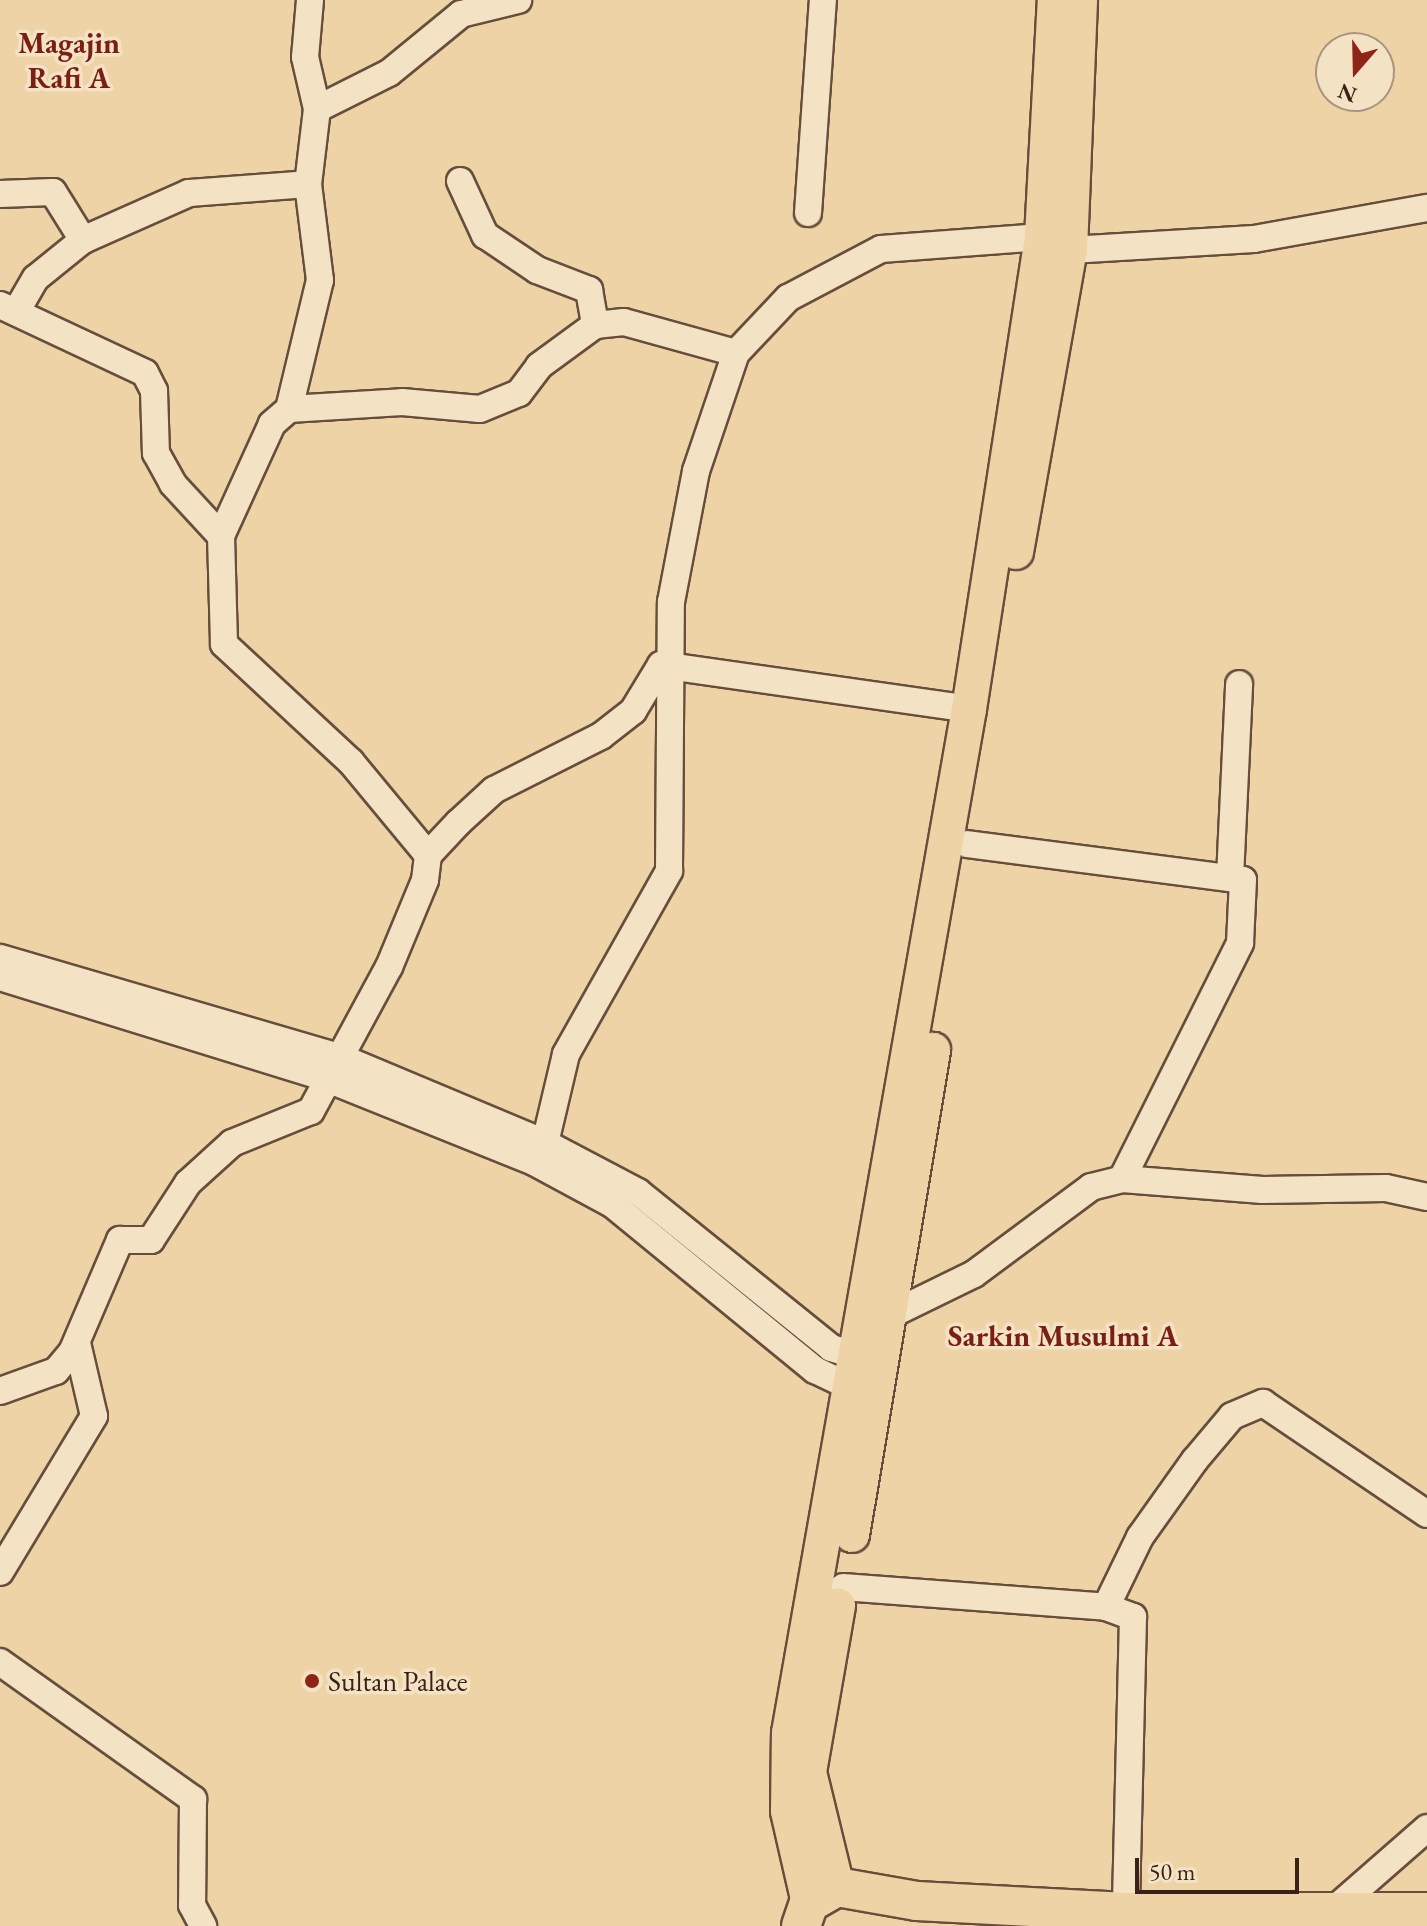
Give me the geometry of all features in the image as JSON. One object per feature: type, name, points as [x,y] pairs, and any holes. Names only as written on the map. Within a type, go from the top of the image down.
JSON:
[{"type":"highway","points":[[839,1907],[1126,1912],[1427,1912]]},
{"type":"main road","points":[[839,1907],[809,1772],[843,1587],[866,1377],[969,709],[1056,243],[1055,0]]},
{"type":"main road","points":[[839,1907],[786,1772],[799,1664],[866,1377],[890,1315],[967,844],[1056,243],[1080,0]]},
{"type":"street","points":[[310,0],[305,57],[317,109],[308,184],[320,280],[289,409],[272,424],[221,536],[224,644],[351,762],[428,855]]},
{"type":"street","points":[[317,109],[389,73],[426,37],[470,5],[518,0]]},
{"type":"street","points":[[808,213],[823,0]]},
{"type":"street","points":[[460,181],[485,235],[537,270],[589,290],[595,325]]},
{"type":"street","points":[[221,536],[173,484],[156,453],[154,391],[145,373],[8,308],[36,278],[83,240],[189,193],[308,184]]},
{"type":"street","points":[[0,194],[53,192],[83,240]]},
{"type":"street","points":[[545,1143],[566,1054],[669,871],[668,665],[682,527],[736,353],[788,298],[881,249],[1254,239],[1427,208]]},
{"type":"street","points":[[289,409],[402,402],[480,409],[519,393],[539,366],[595,325],[624,322],[736,353]]},
{"type":"street","points":[[668,665],[969,709]]},
{"type":"street","points":[[0,1391],[56,1371],[77,1343],[120,1240],[151,1240],[188,1183],[232,1143],[303,1119],[337,1069],[416,906],[428,855],[494,790],[601,736],[633,711],[668,665]]},
{"type":"street","points":[[1230,878],[1239,684]]},
{"type":"street","points":[[967,844],[1243,880],[1240,943],[1122,1179]]},
{"type":"street","points":[[0,958],[337,1069],[545,1143],[638,1192],[866,1377]]},
{"type":"street","points":[[0,977],[337,1069],[534,1162],[612,1204],[866,1377]]},
{"type":"street","points":[[890,1315],[974,1274],[1091,1187],[1122,1179],[1263,1190],[1386,1188],[1427,1197]]},
{"type":"street","points":[[0,1572],[94,1416],[77,1343]]},
{"type":"street","points":[[1106,1607],[1140,1537],[1195,1460],[1232,1416],[1263,1403],[1427,1514]]},
{"type":"street","points":[[843,1587],[1125,1609],[1135,1631],[1126,1912]]},
{"type":"street","points":[[0,1662],[193,1799],[192,1905],[203,1926]]},
{"type":"street","points":[[1330,1913],[1427,1828]]},
{"type":"place","name":"Sultan Palace","points":[[312,1681]]},
{"type":"district","name":"Magajin Rafi A","points":[[69,60]]},
{"type":"district","name":"Sarkin Musulmi A","points":[[1063,1336]]}]
